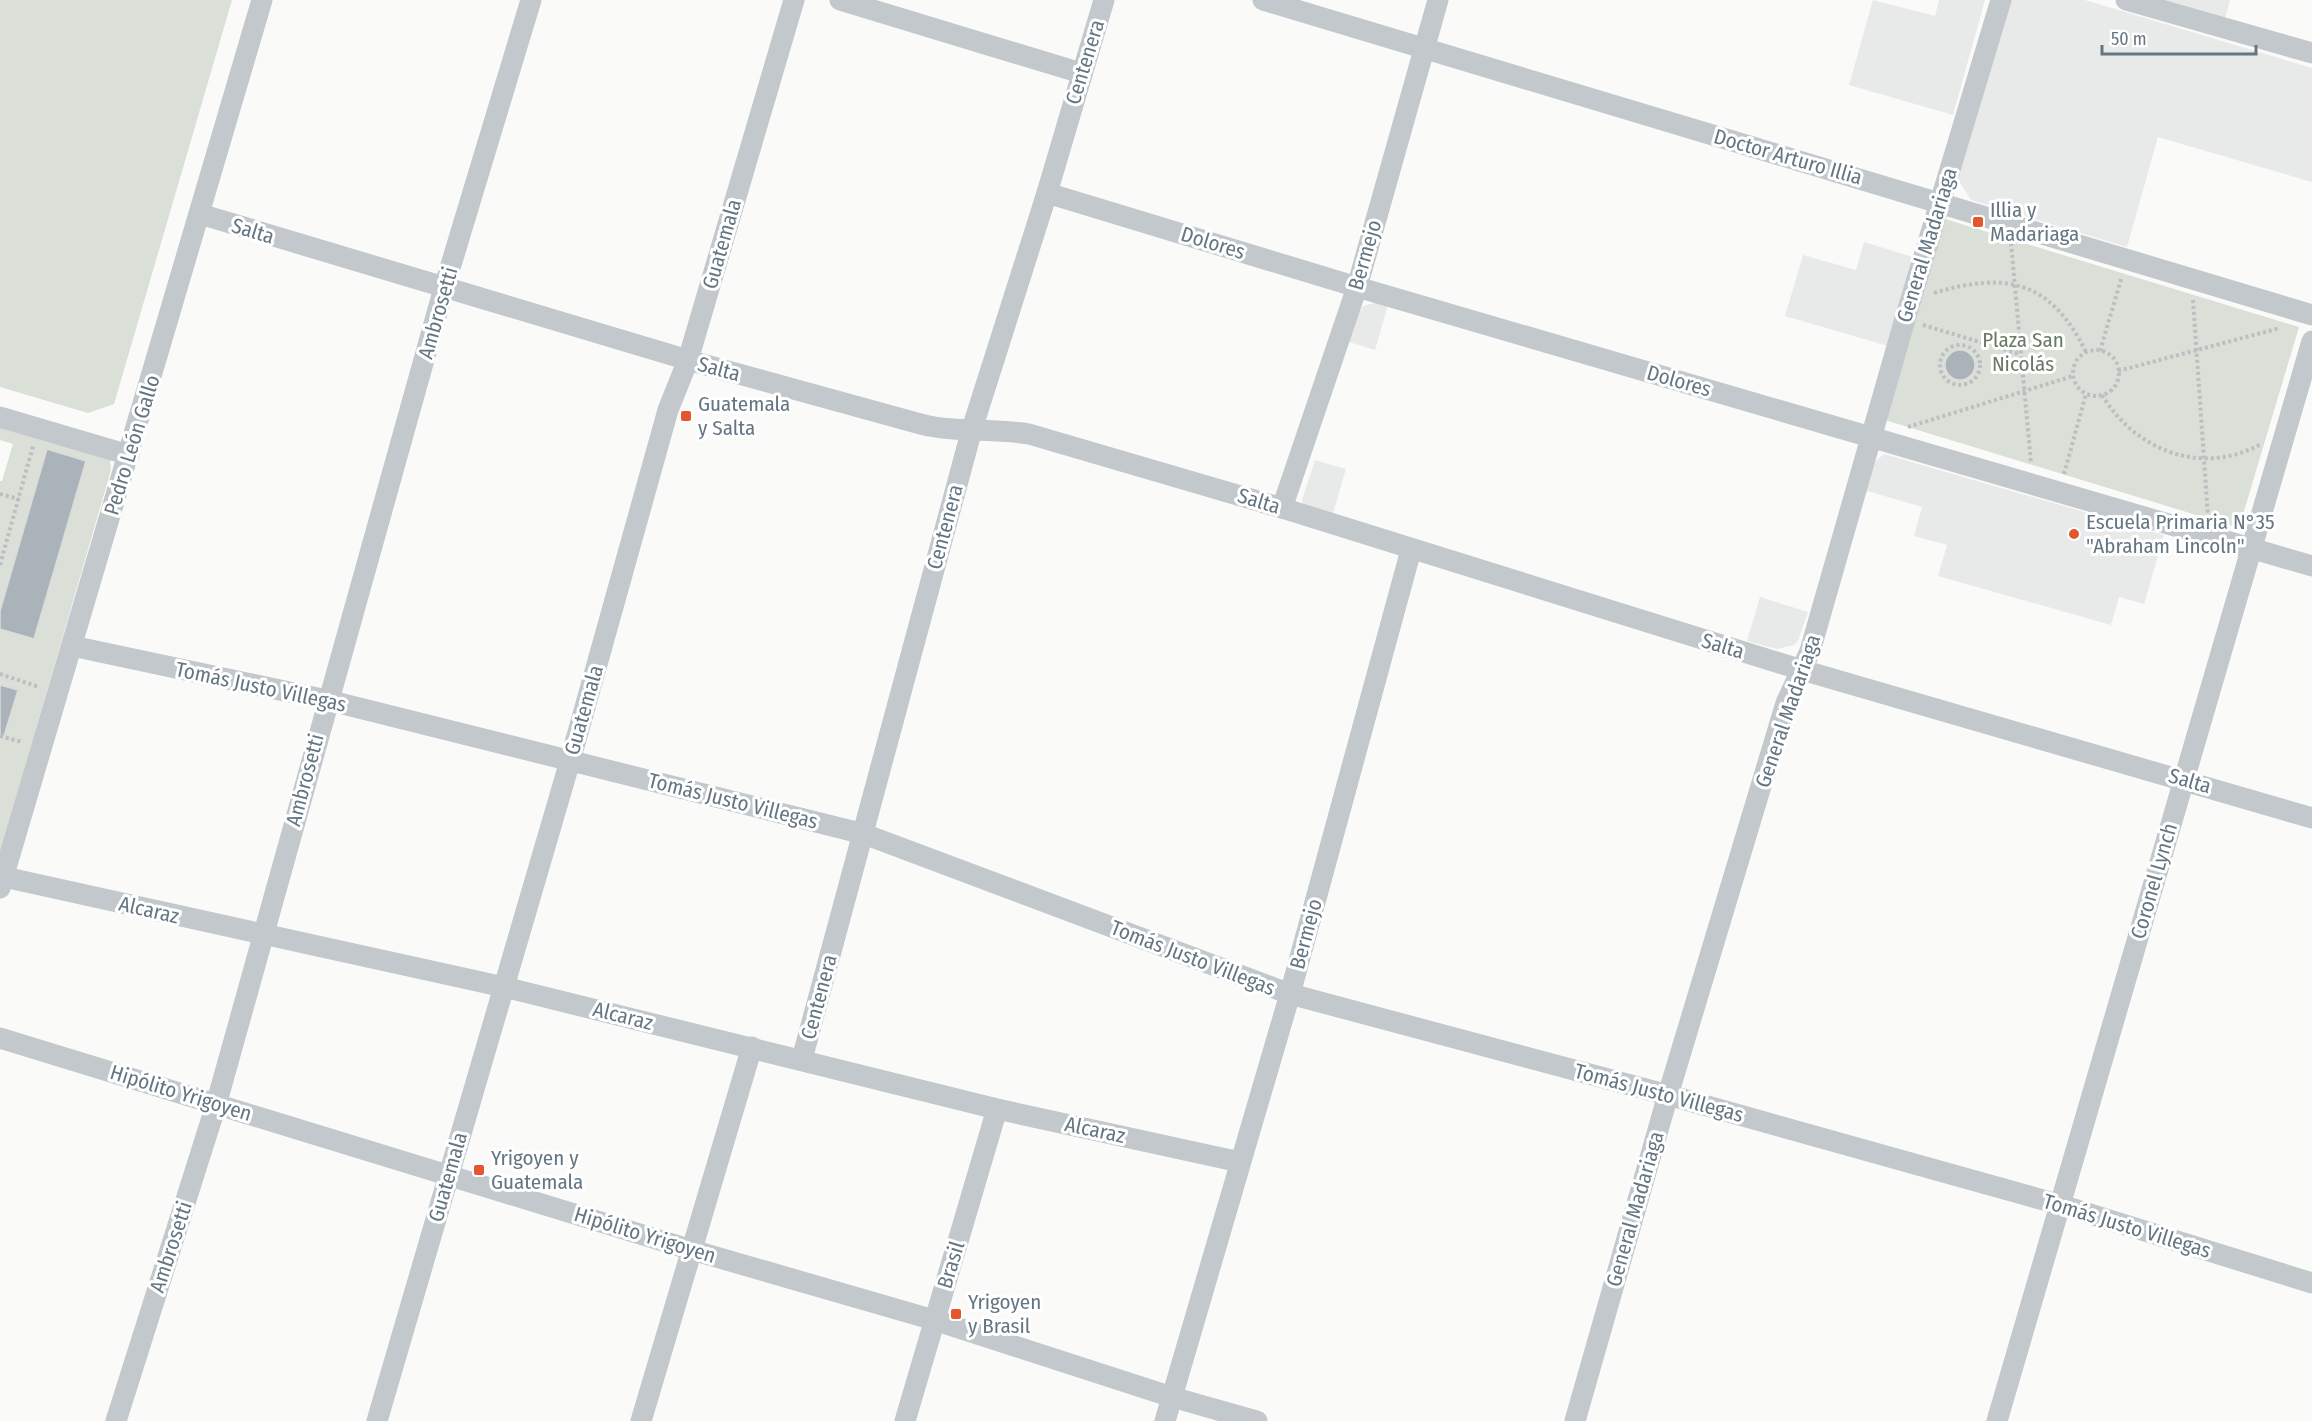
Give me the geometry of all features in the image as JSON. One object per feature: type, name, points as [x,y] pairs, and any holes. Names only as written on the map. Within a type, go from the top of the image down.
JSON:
[{"type":"street","name":"Pedro León Gallo","points":[[2,883],[262,0]]},
{"type":"street","name":"Ambrosetti","points":[[116,1421],[216,1105],[327,700],[444,288],[531,0]]},
{"type":"street","name":"Guatemala","points":[[377,1421],[570,761],[668,410],[688,360],[794,0]]},
{"type":"street","points":[[840,0],[1081,73]]},
{"type":"street","name":"Centenera","points":[[802,1059],[972,429],[1047,193],[1104,0]]},
{"type":"street","name":"Doctor Arturo Illia","points":[[1263,0],[2312,315]]},
{"type":"street","name":"Bermejo","points":[[1282,508],[1357,287],[1438,0]]},
{"type":"street","name":"General Madariaga","points":[[1575,1421],[1668,1095],[1786,703],[1802,670],[1872,438],[1907,310],[2001,0]]},
{"type":"street","points":[[2126,0],[2312,53]]},
{"type":"street","name":"Dolores","points":[[1047,193],[1357,287],[2312,566]]},
{"type":"street","name":"Salta","points":[[200,214],[688,360],[921,424],[944,430],[999,429],[1029,434],[1282,508],[1802,670],[2312,818]]},
{"type":"street","name":"Coronel Lynch","points":[[1997,1421],[2312,341]]},
{"type":"street","points":[[0,417],[129,454]]},
{"type":"street","name":"Bermejo","points":[[1166,1421],[1290,994],[1411,550]]},
{"type":"street","name":"Tomás Justo Villegas","points":[[72,646],[327,700],[864,834],[1290,994],[1668,1095],[2061,1205],[2312,1283]]},
{"type":"street","name":"Alcaraz","points":[[2,883],[504,987],[997,1109],[1240,1162]]},
{"type":"street","name":"Hipólito Yrigoyen","points":[[0,1038],[692,1250],[934,1320],[1172,1397],[1257,1421]]},
{"type":"street","points":[[641,1421],[752,1047]]},
{"type":"street","name":"Brasil","points":[[905,1421],[997,1109]]},
{"type":"path","points":[[2009,223],[2034,484]]},
{"type":"path","points":[[2100,351],[2127,258]]},
{"type":"path","points":[[2191,278],[2210,537]]},
{"type":"path","points":[[1907,310],[1974,284],[2003,282],[2032,290],[2056,306],[2074,328],[2086,352]]},
{"type":"path","points":[[1907,310],[1967,338],[2020,354]]},
{"type":"path","points":[[2118,371],[2291,325]]},
{"type":"path","points":[[1966,346],[1967,338]]},
{"type":"path","points":[[1966,346],[1978,356],[1979,369],[1973,380],[1955,384],[1942,371],[1941,358],[1950,348],[1966,346]]},
{"type":"path","points":[[2100,351],[2112,358],[2118,371],[2114,386],[2102,395],[2086,394],[2080,390],[2073,376],[2076,362],[2086,352],[2100,351]]},
{"type":"path","points":[[1905,428],[2073,376]]},
{"type":"path","points":[[2059,492],[2086,394]]},
{"type":"path","points":[[2102,395],[2124,426],[2163,452],[2203,456],[2237,454],[2286,431]]},
{"type":"path","points":[[0,565],[38,428]]},
{"type":"path","points":[[0,494],[19,500]]},
{"type":"path","points":[[0,674],[58,693]]},
{"type":"shaded area","points":[[1873,0],[1935,16],[1939,0],[1985,0],[1953,115],[1849,85]]},
{"type":"shaded area","points":[[2008,0],[2085,0],[2312,68],[2312,182],[2158,137],[2127,247],[1971,200],[1957,178]]},
{"type":"shaded area","points":[[2150,0],[2230,0],[2224,22]]},
{"type":"shaded area","points":[[1864,242],[1913,257],[1888,346],[1785,316],[1803,255],[1856,270]]},
{"type":"shaded area","points":[[1378,302],[1388,305],[1375,350],[1349,342],[1363,306]]},
{"type":"shaded area","points":[[1884,454],[2164,535],[2144,604],[2119,597],[2111,625],[1938,576],[1947,545],[1914,536],[1922,507],[1864,490],[1872,464]]},
{"type":"shaded area","points":[[1315,460],[1346,469],[1332,517],[1304,507],[1302,500]]},
{"type":"shaded area","points":[[1760,597],[1808,612],[1798,641],[1794,645],[1777,649],[1747,641]]},
{"type":"green space","points":[[0,0],[232,0],[114,404],[88,413],[0,387]]},
{"type":"green space","name":"Plaza San Nicolás","points":[[1945,219],[2299,327],[2239,528],[1885,420]]},
{"type":"green space","points":[[0,423],[110,459],[111,470],[0,853],[0,728],[6,729],[18,691],[0,685],[0,629],[34,639],[86,461],[47,450],[0,611],[0,481],[2,481],[13,444],[0,440]]},
{"type":"building","points":[[1960,350],[1970,355],[1975,365],[1970,375],[1960,380],[1950,375],[1945,365],[1950,355]]},
{"type":"building","points":[[47,449],[86,461],[34,639],[0,629],[0,611]]},
{"type":"building","points":[[0,685],[18,690],[4,736],[0,735]]},
{"type":"place","name":"Illia y Madariaga","points":[[1978,222]]},
{"type":"place","name":"Guatemala y Salta","points":[[686,416]]},
{"type":"place","name":"Escuela Primaria N°35 \"Abraham Lincoln\"","points":[[2074,534]]},
{"type":"place","name":"Yrigoyen y Guatemala","points":[[479,1170]]},
{"type":"place","name":"Yrigoyen y Brasil","points":[[956,1314]]}]
